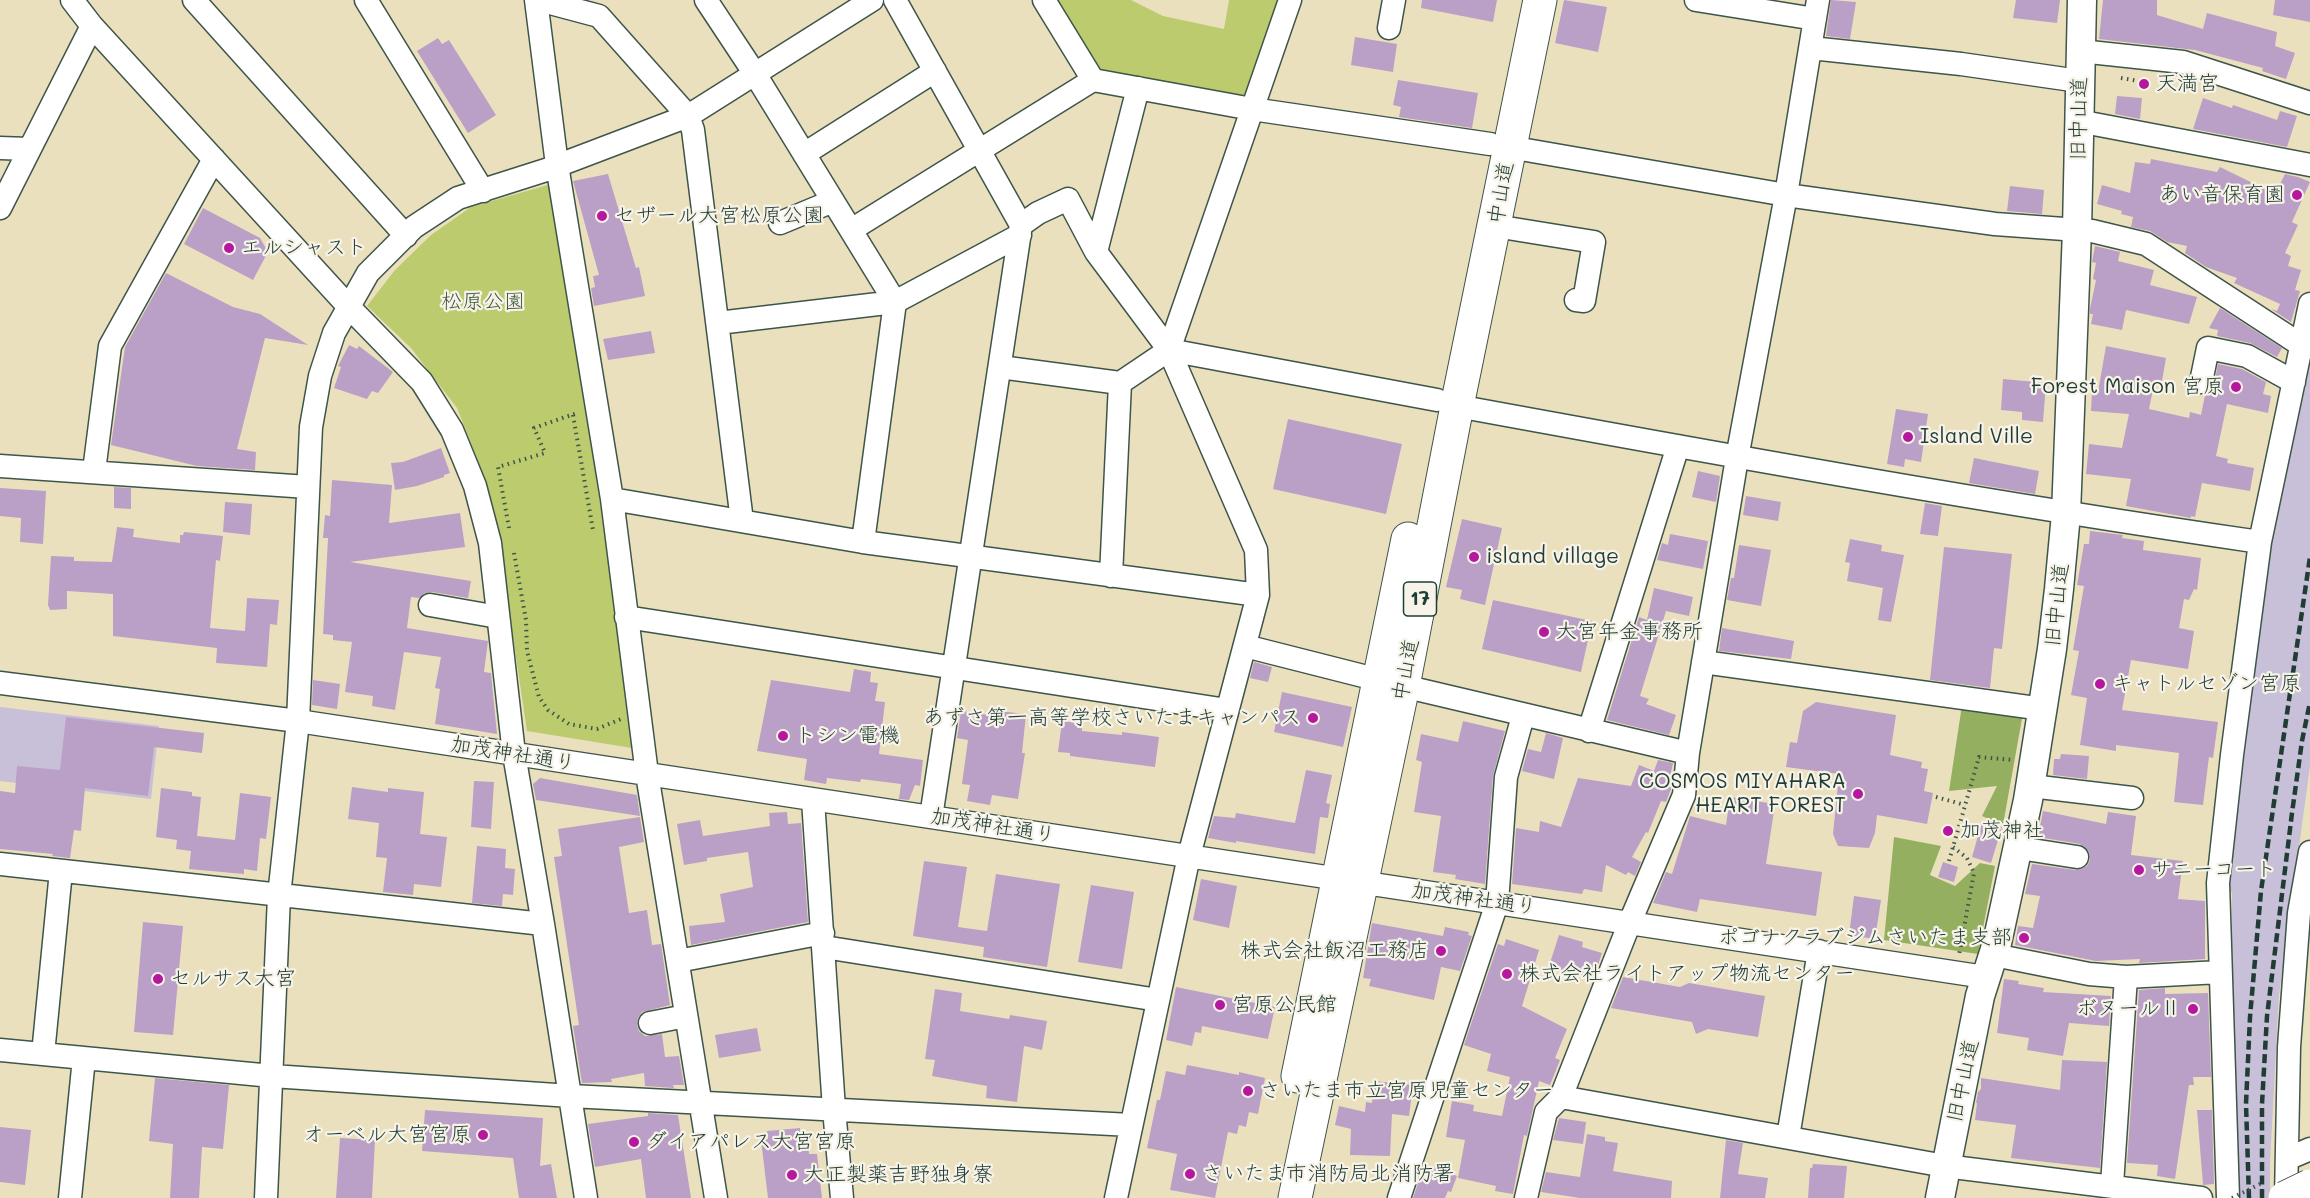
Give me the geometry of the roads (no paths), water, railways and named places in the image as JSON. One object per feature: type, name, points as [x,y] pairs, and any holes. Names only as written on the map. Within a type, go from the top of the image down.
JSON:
[{"type":"highway","name":"中山道","points":[[1447,403],[1495,226],[1500,145],[1517,0]]},
{"type":"highway","name":"中山道","points":[[1295,1198],[1351,880],[1447,403],[1500,145],[1540,0]]},
{"type":"highway","name":"中山道","points":[[1272,1198],[1351,880]]},
{"type":"highway","points":[[2286,1198],[2310,1186]]},
{"type":"main road","name":"旧中山道","points":[[1940,1198],[1945,1166],[1990,966],[2019,849],[2031,786],[2060,589],[2066,514],[2077,230],[2082,0]]},
{"type":"street","points":[[72,0],[92,26],[349,307],[422,382],[452,430],[475,486],[490,543],[513,754],[543,924],[586,1198]]},
{"type":"street","points":[[194,0],[406,236]]},
{"type":"street","points":[[366,0],[483,190]]},
{"type":"street","points":[[716,1198],[646,774],[612,499],[557,165],[538,0],[599,16],[688,116],[693,130],[742,521]]},
{"type":"street","points":[[706,0],[755,74],[896,302],[863,542]]},
{"type":"street","points":[[266,1198],[279,896],[298,721],[311,428],[320,376],[334,333],[368,273],[414,227],[459,198],[557,165],[688,116],[872,0]]},
{"type":"street","points":[[895,0],[980,151],[1021,230],[931,817]]},
{"type":"street","points":[[1044,0],[1093,80]]},
{"type":"street","points":[[1000,367],[1120,382],[1169,350],[1290,0]]},
{"type":"street","points":[[1389,28],[1394,0]]},
{"type":"street","points":[[1526,1198],[1546,1112],[1562,1097],[1630,922],[1684,795],[1688,753],[1737,458],[1786,195],[1817,10],[1696,0]]},
{"type":"street","points":[[0,208],[92,26]]},
{"type":"street","points":[[1811,48],[1961,64],[2079,81]]},
{"type":"street","points":[[2080,51],[2183,62],[2310,103]]},
{"type":"street","points":[[804,154],[935,71]]},
{"type":"street","points":[[851,230],[1093,80],[1252,109],[1500,145],[1786,195],[1995,224],[2077,230],[2146,244],[2301,345]]},
{"type":"street","points":[[1096,252],[1138,88]]},
{"type":"street","points":[[2078,121],[2310,165]]},
{"type":"street","points":[[0,147],[30,149]]},
{"type":"street","points":[[94,471],[110,346],[214,159]]},
{"type":"street","points":[[718,323],[896,302],[1021,230],[1038,213],[1068,199],[1096,252],[1169,350],[1256,550],[1258,595],[1189,856],[1116,1198]]},
{"type":"street","points":[[780,223],[833,201]]},
{"type":"street","points":[[1495,226],[1594,242],[1584,301],[1576,300]]},
{"type":"street","points":[[2228,1198],[2218,883],[2260,542],[2310,304]]},
{"type":"street","points":[[2201,382],[2208,348],[2247,356],[2294,381]]},
{"type":"street","points":[[1169,350],[1737,458],[2066,514],[2260,542]]},
{"type":"street","points":[[1111,576],[1120,382]]},
{"type":"street","points":[[1589,731],[1678,446]]},
{"type":"street","points":[[0,466],[308,487]]},
{"type":"street","points":[[612,499],[863,542],[1258,595]]},
{"type":"street","points":[[430,605],[498,617]]},
{"type":"street","points":[[626,617],[1227,710]]},
{"type":"street","points":[[1245,646],[1523,716],[1688,753]]},
{"type":"street","points":[[1703,662],[2043,709]]},
{"type":"street","name":"加茂神社通り","points":[[0,683],[298,721],[1819,951],[2126,977],[2220,972]]},
{"type":"street","points":[[1399,1198],[1497,903],[1506,777],[1523,716]]},
{"type":"street","points":[[2031,786],[2132,798]]},
{"type":"street","points":[[813,800],[842,1198]]},
{"type":"street","points":[[2019,849],[2077,857]]},
{"type":"street","points":[[2286,1198],[2289,1047],[2299,913],[2310,852]]},
{"type":"street","points":[[0,864],[543,924]]},
{"type":"street","points":[[43,1054],[61,871]]},
{"type":"street","points":[[678,961],[823,940],[1158,1000]]},
{"type":"street","points":[[1788,1137],[1819,951]]},
{"type":"street","points":[[2112,1185],[2126,977]]},
{"type":"street","points":[[650,1023],[686,1016]]},
{"type":"street","points":[[0,1050],[272,1076],[571,1096],[1131,1125]]},
{"type":"street","points":[[70,1198],[84,1058]]},
{"type":"street","points":[[1562,1097],[2070,1190],[2112,1185],[2201,1198]]},
{"type":"street","points":[[2287,1159],[2310,1149]]},
{"type":"railway","points":[[2249,1198],[2246,1104],[2250,1017],[2261,891],[2310,557]]},
{"type":"railway","points":[[2262,1198],[2262,1104],[2267,1016],[2292,813],[2310,702]]},
{"type":"place","name":"天満宮","points":[[2144,84]]},
{"type":"place","name":"あい音保育園","points":[[2297,195]]},
{"type":"place","name":"セザール大宮松原公園","points":[[602,216]]},
{"type":"place","name":"エルシャスト","points":[[229,248]]},
{"type":"place","name":"Forest Maison 宮原","points":[[2236,387]]},
{"type":"place","name":"Island Ville","points":[[1908,437]]},
{"type":"place","name":"island village","points":[[1474,557]]},
{"type":"place","name":"大宮年金事務所","points":[[1544,632]]},
{"type":"place","name":"キャトルセゾン宮原","points":[[2100,684]]},
{"type":"place","name":"あずさ第一高等学校さいたまキャンパス","points":[[1313,718]]},
{"type":"place","name":"トシン電機","points":[[783,736]]},
{"type":"place","name":"COSMOS MIYAHARA HEART FOREST","points":[[1858,794]]},
{"type":"place","name":"加茂神社","points":[[1948,831]]},
{"type":"place","name":"サニーコート","points":[[2139,870]]},
{"type":"place","name":"ポゴナクラブジムさいたま支部","points":[[2024,938]]},
{"type":"place","name":"株式会社飯沼工務店","points":[[1441,951]]},
{"type":"place","name":"株式会社ライトアップ物流センター","points":[[1507,974]]},
{"type":"place","name":"セルサス大宮","points":[[158,979]]},
{"type":"place","name":"宮原公民館","points":[[1220,1005]]},
{"type":"place","name":"ボヌールⅡ","points":[[2193,1009]]},
{"type":"place","name":"さいたま市立宮原児童センター","points":[[1248,1091]]},
{"type":"place","name":"オーベル大宮宮原","points":[[483,1135]]},
{"type":"place","name":"ダイアパレス大宮宮原","points":[[634,1142]]},
{"type":"place","name":"さいたま市消防局北消防署","points":[[1190,1174]]},
{"type":"place","name":"大正製薬吉野独身寮","points":[[792,1175]]},
{"type":"park label","name":"松原公園","points":[[483,302]]}]
